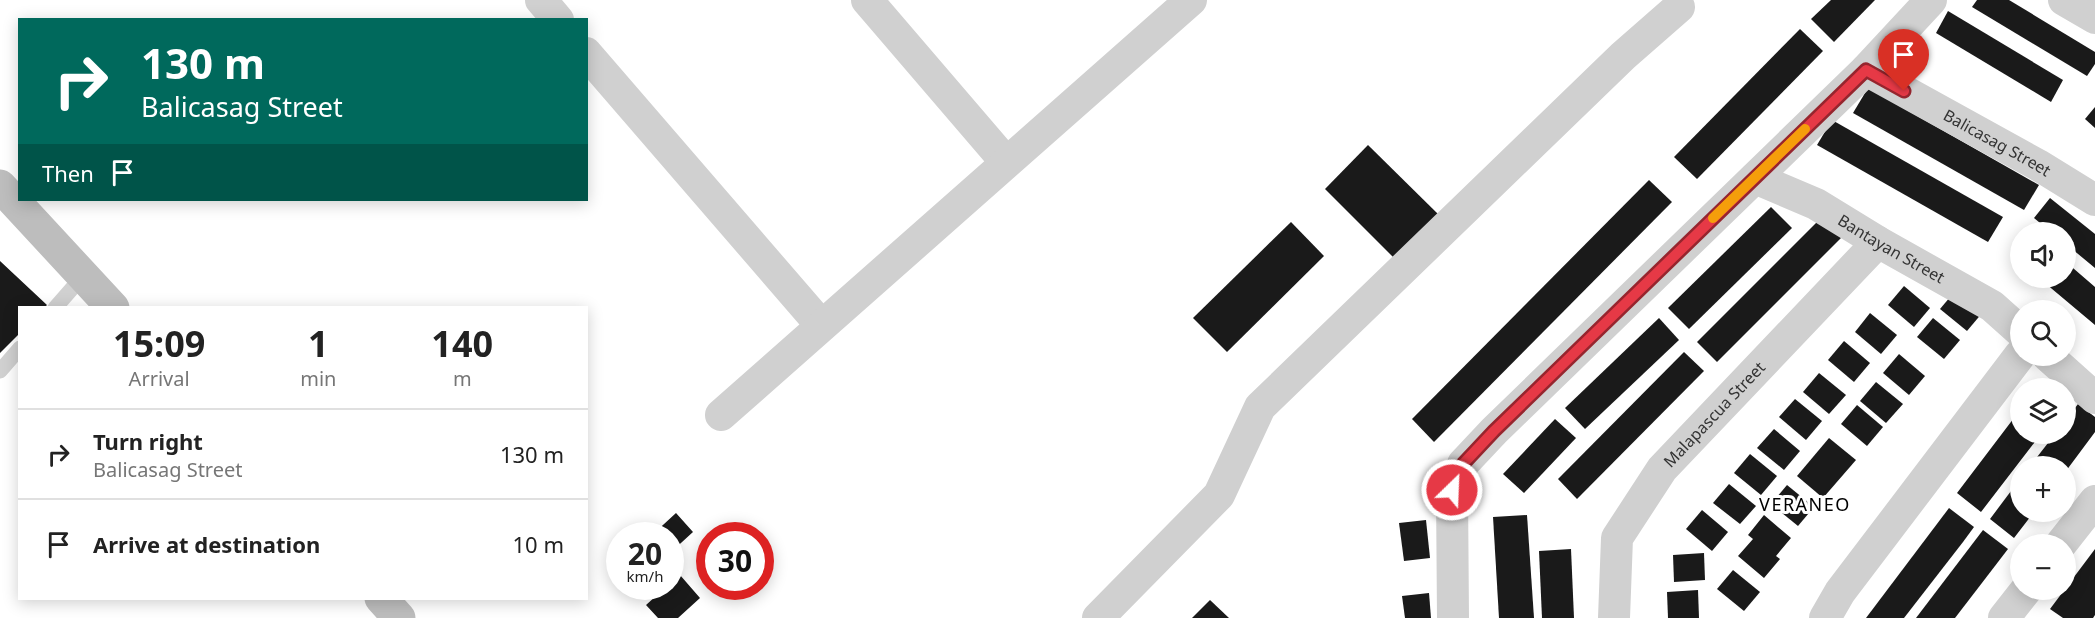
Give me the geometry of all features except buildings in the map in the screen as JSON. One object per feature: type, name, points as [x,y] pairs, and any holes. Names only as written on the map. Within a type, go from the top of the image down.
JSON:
[{"type":"main road","points":[[0,186],[111,306]]},
{"type":"main road","points":[[383,600],[399,618]]},
{"type":"street","points":[[541,0],[556,18]]},
{"type":"street","points":[[867,0],[1006,162]]},
{"type":"street","points":[[721,415],[1191,0]]},
{"type":"street","points":[[1453,618],[1452,490],[1463,464],[1494,431],[1866,70],[1930,0]]},
{"type":"street","points":[[2064,0],[2095,18]]},
{"type":"street","points":[[1098,618],[1219,495],[1260,407],[1623,56],[1679,7]]},
{"type":"street","points":[[588,54],[821,325]]},
{"type":"street","name":"Balicasag Street","points":[[1866,70],[2038,165],[2095,200]]},
{"type":"street","name":"Bantayan Street","points":[[1755,178],[1816,204],[1992,306],[2010,323]]},
{"type":"street","name":"Malapascua Street","points":[[1614,618],[1617,538],[1662,469],[1878,242]]},
{"type":"street","points":[[1825,618],[1847,583],[2012,366]]},
{"type":"street","points":[[2059,366],[2095,398]]},
{"type":"street","points":[[2069,534],[2095,501]]},
{"type":"street","points":[[2004,618],[2018,600]]},
{"type":"lane","points":[[57,306],[83,276]]},
{"type":"lane","points":[[0,371],[18,350]]},
{"type":"slow traffic","points":[[1713,218],[1805,129]]},
{"type":"district","name":"VERANEO","points":[[1805,505]]},
{"type":"route","points":[[1452,490],[1463,464],[1494,431],[1866,70],[1904,91]]}]
